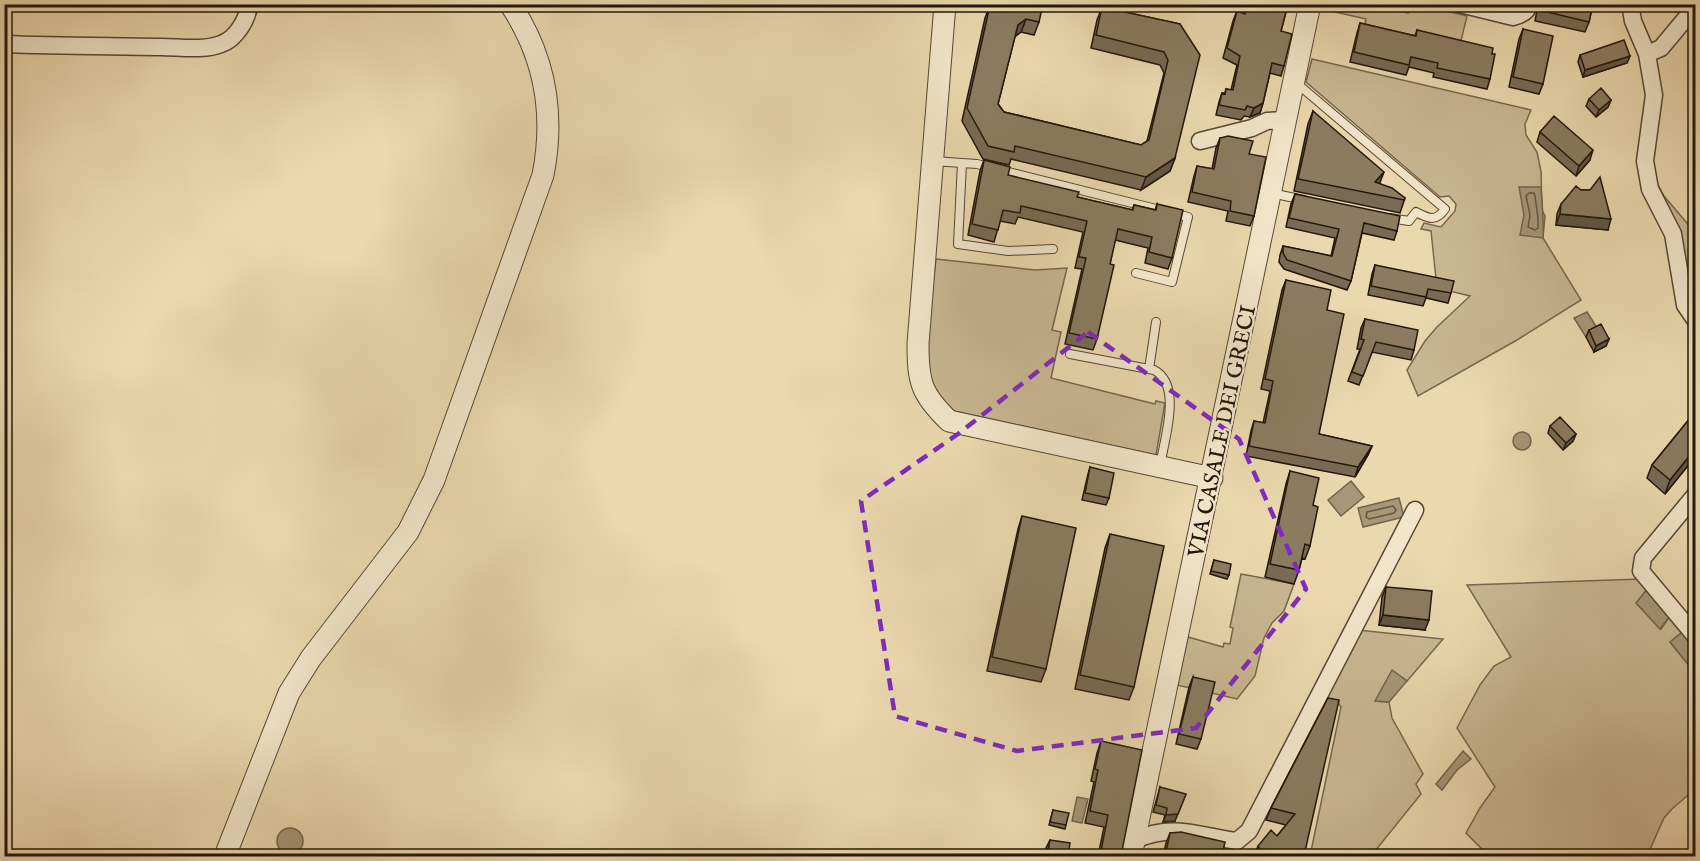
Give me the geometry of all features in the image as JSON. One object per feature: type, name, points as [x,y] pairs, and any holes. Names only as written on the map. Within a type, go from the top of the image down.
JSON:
[{"type":"street","points":[[4,44],[191,47],[220,45],[240,27],[248,13],[249,4]]},
{"type":"street","points":[[225,856],[289,693],[311,658],[408,532],[422,507],[434,480],[543,175],[549,132],[545,87],[530,40],[510,4]]},
{"type":"street","points":[[945,4],[918,352],[918,369],[923,389],[934,406],[949,421],[1212,478]]},
{"type":"street","name":"VIA CASALE DEI GRECI","points":[[1133,848],[1310,4]]},
{"type":"street","points":[[1460,4],[1514,17],[1528,9],[1529,4]]},
{"type":"street","points":[[1630,4],[1647,54],[1654,95],[1645,168],[1652,196],[1673,234],[1685,305],[1695,321]]},
{"type":"street","points":[[1647,54],[1661,48],[1695,6]]},
{"type":"street","points":[[1200,141],[1252,128],[1267,121],[1286,120]]},
{"type":"street","points":[[1695,494],[1643,558],[1641,564],[1641,572],[1695,637]]},
{"type":"street","points":[[1133,848],[1150,833],[1164,831],[1203,834],[1237,841],[1250,831],[1415,510]]},
{"type":"lane","points":[[1294,81],[1445,209],[1440,216],[1429,219],[1416,212],[1409,221],[1386,217]]},
{"type":"lane","points":[[932,161],[977,164],[1188,217],[1172,282],[1136,273]]},
{"type":"lane","points":[[962,163],[958,244],[1008,251],[1053,249]]},
{"type":"lane","points":[[1270,194],[1317,203]]},
{"type":"lane","points":[[1149,369],[1155,322]]},
{"type":"lane","points":[[1070,354],[1160,373],[1170,393],[1170,404],[1160,466]]},
{"type":"highlighted area","points":[[1088,332],[1239,439],[1306,589],[1196,728],[1017,751],[895,716],[861,501],[958,434]]},
{"type":"shaded area","points":[[1371,4],[1408,13],[1411,5],[1418,4],[1467,16],[1460,45],[1364,28],[1366,19],[1322,9],[1323,5]]},
{"type":"shaded area","points":[[1312,59],[1531,110],[1525,124],[1526,135],[1537,152],[1541,171],[1542,210],[1545,216],[1543,238],[1581,300],[1517,340],[1418,396],[1407,370],[1425,341],[1470,296],[1437,288],[1431,231],[1421,229],[1424,223],[1441,227],[1455,211],[1456,204],[1449,196],[1440,197],[1306,82]]},
{"type":"shaded area","points":[[1656,181],[1664,196],[1692,229],[1695,229],[1695,303],[1688,291]]},
{"type":"shaded area","points":[[936,259],[1035,270],[1067,268],[1052,330],[1061,332],[1051,378],[1155,404],[1156,401],[1165,403],[1156,455],[954,411],[935,390],[928,370],[927,339]]},
{"type":"shaded area","points":[[1241,574],[1294,584],[1284,611],[1272,623],[1264,638],[1255,676],[1237,699],[1177,685],[1188,637],[1223,647],[1224,643],[1230,644],[1233,628],[1230,627]]},
{"type":"shaded area","points":[[1641,579],[1648,588],[1637,604],[1661,629],[1672,613],[1686,629],[1670,642],[1695,673],[1695,789],[1664,818],[1647,856],[1489,856],[1466,833],[1495,787],[1457,728],[1480,685],[1494,666],[1511,657],[1467,585]]},
{"type":"shaded area","points":[[1358,630],[1443,639],[1407,681],[1393,671],[1376,701],[1389,702],[1392,718],[1423,774],[1416,784],[1421,794],[1371,856],[1310,856],[1341,707],[1337,701],[1323,699]]},
{"type":"water","points":[[1519,187],[1541,187],[1543,238],[1520,235],[1524,215]]},
{"type":"water","points":[[1587,312],[1599,331],[1586,337],[1574,318]]},
{"type":"water","points":[[1518,432],[1526,432],[1531,437],[1529,448],[1518,450],[1513,445],[1513,437]]},
{"type":"water","points":[[1351,481],[1364,497],[1341,516],[1328,500]]},
{"type":"water","points":[[1399,498],[1404,517],[1363,527],[1358,508]]},
{"type":"water","points":[[1648,588],[1672,613],[1660,629],[1636,603]]},
{"type":"water","points":[[1686,629],[1695,641],[1695,673],[1670,642]]},
{"type":"water","points":[[1392,670],[1407,681],[1389,702],[1375,701]]},
{"type":"water","points":[[1463,751],[1471,759],[1457,770],[1442,790],[1436,784]]},
{"type":"water","points":[[1077,797],[1088,799],[1082,823],[1072,821]]},
{"type":"water","points":[[290,828],[299,832],[303,841],[299,850],[290,854],[281,850],[277,841],[281,832]]},
{"type":"building","points":[[991,4],[1043,4],[1039,22],[1026,19],[1018,25],[998,104],[1004,112],[1141,145],[1149,140],[1168,60],[1164,52],[1096,35],[1102,7],[1180,24],[1200,55],[1175,158],[1146,177],[1015,146],[1014,152],[988,146],[967,108]]},
{"type":"building","points":[[1248,4],[1288,4],[1281,31],[1292,34],[1284,66],[1272,63],[1263,103],[1254,108],[1247,106],[1245,110],[1219,105],[1222,93],[1225,94],[1226,89],[1233,90],[1240,56],[1227,48],[1237,11],[1245,14]]},
{"type":"building","points":[[1540,4],[1593,4],[1589,22],[1539,10]]},
{"type":"building","points":[[1360,23],[1416,36],[1417,30],[1493,48],[1492,54],[1495,54],[1490,79],[1437,68],[1438,63],[1411,57],[1409,65],[1354,52]]},
{"type":"building","points":[[1523,29],[1553,36],[1543,84],[1513,77]]},
{"type":"building","points":[[1624,40],[1630,56],[1585,70],[1580,55]]},
{"type":"building","points":[[1601,88],[1611,100],[1599,110],[1589,99]]},
{"type":"building","points":[[1313,111],[1384,172],[1375,182],[1392,188],[1405,198],[1404,200],[1298,179]]},
{"type":"building","points":[[1554,116],[1593,150],[1579,166],[1540,132]]},
{"type":"building","points":[[1228,136],[1253,141],[1249,154],[1266,157],[1254,216],[1230,211],[1231,201],[1192,192],[1197,166],[1214,169],[1220,138]]},
{"type":"building","points":[[984,160],[1010,167],[1008,175],[1079,192],[1077,197],[1133,210],[1134,205],[1156,210],[1157,204],[1183,210],[1172,258],[1149,252],[1152,237],[1118,229],[1110,264],[1114,265],[1097,339],[1069,333],[1086,258],[1079,257],[1087,221],[1021,206],[1020,213],[1003,210],[998,230],[972,224]]},
{"type":"building","points":[[1600,177],[1611,219],[1560,214],[1561,204],[1576,186],[1581,190],[1590,190]]},
{"type":"building","points":[[1295,194],[1400,216],[1397,231],[1364,223],[1351,281],[1287,260],[1283,253],[1283,246],[1332,256],[1339,229],[1289,218]]},
{"type":"building","points":[[1375,265],[1454,281],[1451,293],[1428,289],[1426,297],[1371,286]]},
{"type":"building","points":[[1286,280],[1331,290],[1327,310],[1344,314],[1319,434],[1372,446],[1358,467],[1249,446],[1254,421],[1265,423],[1273,381],[1265,379]]},
{"type":"building","points":[[1365,319],[1418,330],[1414,350],[1376,342],[1363,376],[1352,372],[1364,340],[1361,339]]},
{"type":"building","points":[[1601,324],[1609,339],[1596,346],[1589,330]]},
{"type":"building","points":[[1695,412],[1695,449],[1670,480],[1652,465]]},
{"type":"building","points":[[1560,417],[1576,434],[1566,443],[1550,426]]},
{"type":"building","points":[[1090,467],[1114,473],[1109,498],[1085,493]]},
{"type":"building","points":[[1290,471],[1319,478],[1313,505],[1318,507],[1310,546],[1305,544],[1299,570],[1270,564]]},
{"type":"building","points":[[1022,516],[1076,528],[1046,669],[992,657]]},
{"type":"building","points":[[1110,534],[1164,546],[1134,687],[1080,675]]},
{"type":"building","points":[[1214,560],[1231,564],[1229,575],[1211,571]]},
{"type":"building","points":[[1386,587],[1432,591],[1429,620],[1383,615]]},
{"type":"building","points":[[1193,677],[1215,682],[1201,739],[1179,734]]},
{"type":"building","points":[[1328,698],[1339,700],[1304,856],[1264,856],[1258,846],[1271,830],[1277,836],[1295,814],[1271,808]]},
{"type":"building","points":[[1101,741],[1142,750],[1121,856],[1100,856],[1108,815],[1090,811]]},
{"type":"building","points":[[1160,787],[1186,794],[1178,814],[1166,815],[1167,808],[1156,805]]},
{"type":"building","points":[[1053,810],[1069,813],[1066,825],[1050,822]]},
{"type":"building","points":[[1181,832],[1225,842],[1222,856],[1165,856],[1170,833]]},
{"type":"building","points":[[1050,840],[1070,843],[1068,856],[1047,856]]}]
